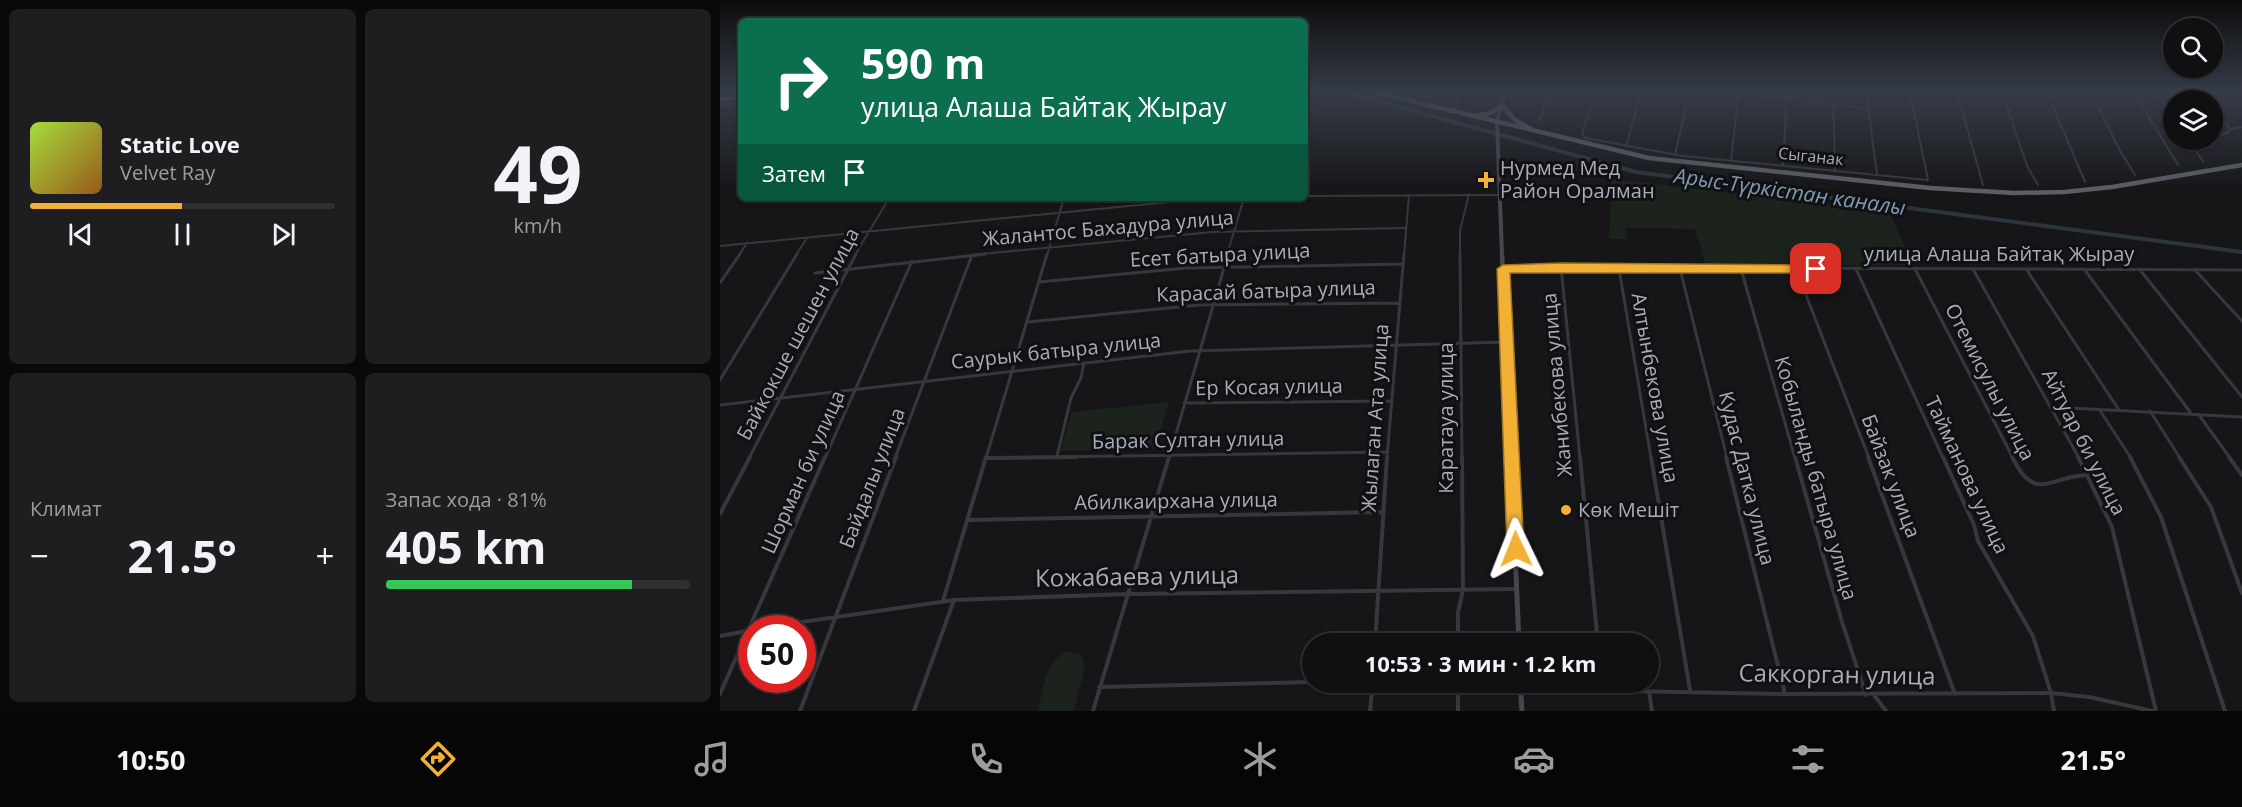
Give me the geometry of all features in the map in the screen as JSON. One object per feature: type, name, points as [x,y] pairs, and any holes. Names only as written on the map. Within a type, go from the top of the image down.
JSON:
[{"type":"highway","points":[[1510,125],[1623,154],[1670,162],[1986,192],[2041,193],[2087,190],[2242,163]]},
{"type":"highway","points":[[1512,125],[1624,152],[1670,159],[1930,185],[2012,190],[2084,187],[2242,163]]},
{"type":"highway","points":[[1524,125],[1531,129]]},
{"type":"main road","points":[[1497,125],[1519,633]]},
{"type":"main road","points":[[1521,693],[1521,711]]},
{"type":"street","name":"Сыганак","points":[[1585,125],[1582,134],[1584,138],[1675,155],[1928,180],[1917,125]]},
{"type":"street","points":[[1626,147],[1632,125]]},
{"type":"street","points":[[1675,155],[1682,125]]},
{"type":"street","points":[[1731,161],[1735,125]]},
{"type":"street","points":[[1783,165],[1785,125]]},
{"type":"street","points":[[1834,125],[1835,170]]},
{"type":"street","points":[[1871,125],[1877,175]]},
{"type":"street","points":[[1966,125],[1983,185]]},
{"type":"street","points":[[2013,125],[2027,166],[2038,185]]},
{"type":"street","points":[[2061,125],[2085,182]]},
{"type":"street","points":[[2107,125],[2135,175]]},
{"type":"street","points":[[2154,125],[2178,165]]},
{"type":"street","points":[[2227,125],[2230,129]]},
{"type":"street","points":[[2223,134],[2228,133],[2230,129],[2242,127]]},
{"type":"street","points":[[2195,150],[2203,161]]},
{"type":"street","name":"Каратауа улица","points":[[1458,633],[1458,612],[1463,590],[1460,231],[1462,216],[1469,208],[1469,194]]},
{"type":"street","name":"Жылаган Ата улица","points":[[1376,633],[1391,401],[1409,195]]},
{"type":"street","points":[[1308,196],[1499,195]]},
{"type":"street","name":"Байкокше шешен улица","points":[[720,514],[848,269],[887,201]]},
{"type":"street","points":[[944,601],[1063,201]]},
{"type":"street","points":[[720,246],[1181,201]]},
{"type":"street","points":[[1093,711],[1170,456],[1243,201]]},
{"type":"street","name":"Жалантос Бахадура улица","points":[[815,273],[912,261],[1233,231],[1405,228]]},
{"type":"street","points":[[720,380],[807,238]]},
{"type":"street","points":[[720,283],[747,243]]},
{"type":"street","name":"Байдалы улица","points":[[800,711],[972,255]]},
{"type":"street","name":"Шорман би улица","points":[[757,615],[912,261]]},
{"type":"street","name":"Есет батыра улица","points":[[1039,282],[1223,266],[1403,264]]},
{"type":"street","name":"улица Алаша Байтақ Жырау","points":[[1503,269],[1561,267],[2242,270]]},
{"type":"street","name":"Жанибекова улица","points":[[1561,267],[1597,633]]},
{"type":"street","name":"Алтынбекова улица","points":[[1619,268],[1690,691]]},
{"type":"street","name":"Кудас Датка улица","points":[[1680,269],[1785,694]]},
{"type":"street","name":"Кобыланды батыра улица","points":[[1741,269],[1842,622],[1866,695]]},
{"type":"street","name":"Байзак улица","points":[[1796,269],[1900,540],[1956,695]]},
{"type":"street","name":"Тайманова улица","points":[[1857,269],[1974,525],[1978,541],[2033,636],[2051,693]]},
{"type":"street","name":"Отемисулы улица","points":[[1915,269],[2022,476],[2029,482],[2044,486],[2060,483],[2076,474],[2088,475]]},
{"type":"street","name":"Айтуар би улица","points":[[1973,269],[2088,475],[2112,527],[2156,711]]},
{"type":"street","points":[[2026,269],[2119,410]]},
{"type":"street","points":[[2084,269],[2191,412]]},
{"type":"street","points":[[2139,270],[2242,397]]},
{"type":"street","points":[[2195,270],[2242,321]]},
{"type":"street","name":"Карасай батыра улица","points":[[1028,322],[1214,304],[1399,303]]},
{"type":"street","name":"Саурык батыра улица","points":[[720,405],[1199,352],[1508,342]]},
{"type":"street","points":[[1057,456],[1071,398],[1084,363]]},
{"type":"street","name":"Ер Косая улица","points":[[1184,403],[1391,401]]},
{"type":"street","points":[[2051,407],[2191,412],[2199,415],[2242,417]]},
{"type":"street","points":[[2099,409],[2131,458],[2161,517],[2225,711]]},
{"type":"street","points":[[2150,411],[2211,507],[2242,592]]},
{"type":"street","points":[[2199,415],[2242,475]]},
{"type":"street","name":"Барак Султан улица","points":[[988,458],[1388,452]]},
{"type":"street","name":"Абилкаирхана улица","points":[[969,520],[1383,512]]},
{"type":"street","name":"Кожабаева улица","points":[[816,619],[954,600],[1129,594],[1517,589]]},
{"type":"street","points":[[914,711],[954,600]]},
{"type":"street","points":[[720,636],[738,632]]},
{"type":"street","name":"Шорман би улица","points":[[720,694],[738,656]]},
{"type":"street","points":[[1099,687],[1302,682]]},
{"type":"street","name":"Саккорган улица","points":[[1659,691],[1866,695],[2051,693],[2089,697],[2152,711]]},
{"type":"street","points":[[1370,711],[1372,693]]},
{"type":"street","points":[[1458,693],[1458,711]]},
{"type":"street","points":[[1649,693],[1652,711]]},
{"type":"street","points":[[2051,693],[2054,711]]},
{"type":"street","points":[[1874,695],[1886,711]]},
{"type":"shaded area","points":[[1611,179],[1889,211],[1913,265],[1706,266],[1695,229],[1625,228],[1627,239],[1609,239]]},
{"type":"shaded area","points":[[1169,402],[1155,449],[1060,451],[1072,412]]},
{"type":"shaded area","points":[[1068,652],[1081,654],[1085,666],[1074,711],[1038,711],[1049,668],[1054,661]]},
{"type":"waterway","name":"Арыс-Түркістан каналы","points":[[1466,125],[1636,172],[2242,252]]},
{"type":"place","name":"Нурмед Мед Район Оралман","points":[[1486,180]]},
{"type":"place","name":"Көк Мешіт","points":[[1566,510]]},
{"type":"route","points":[[1516,549],[1503,269],[1561,267],[1816,269]]}]
